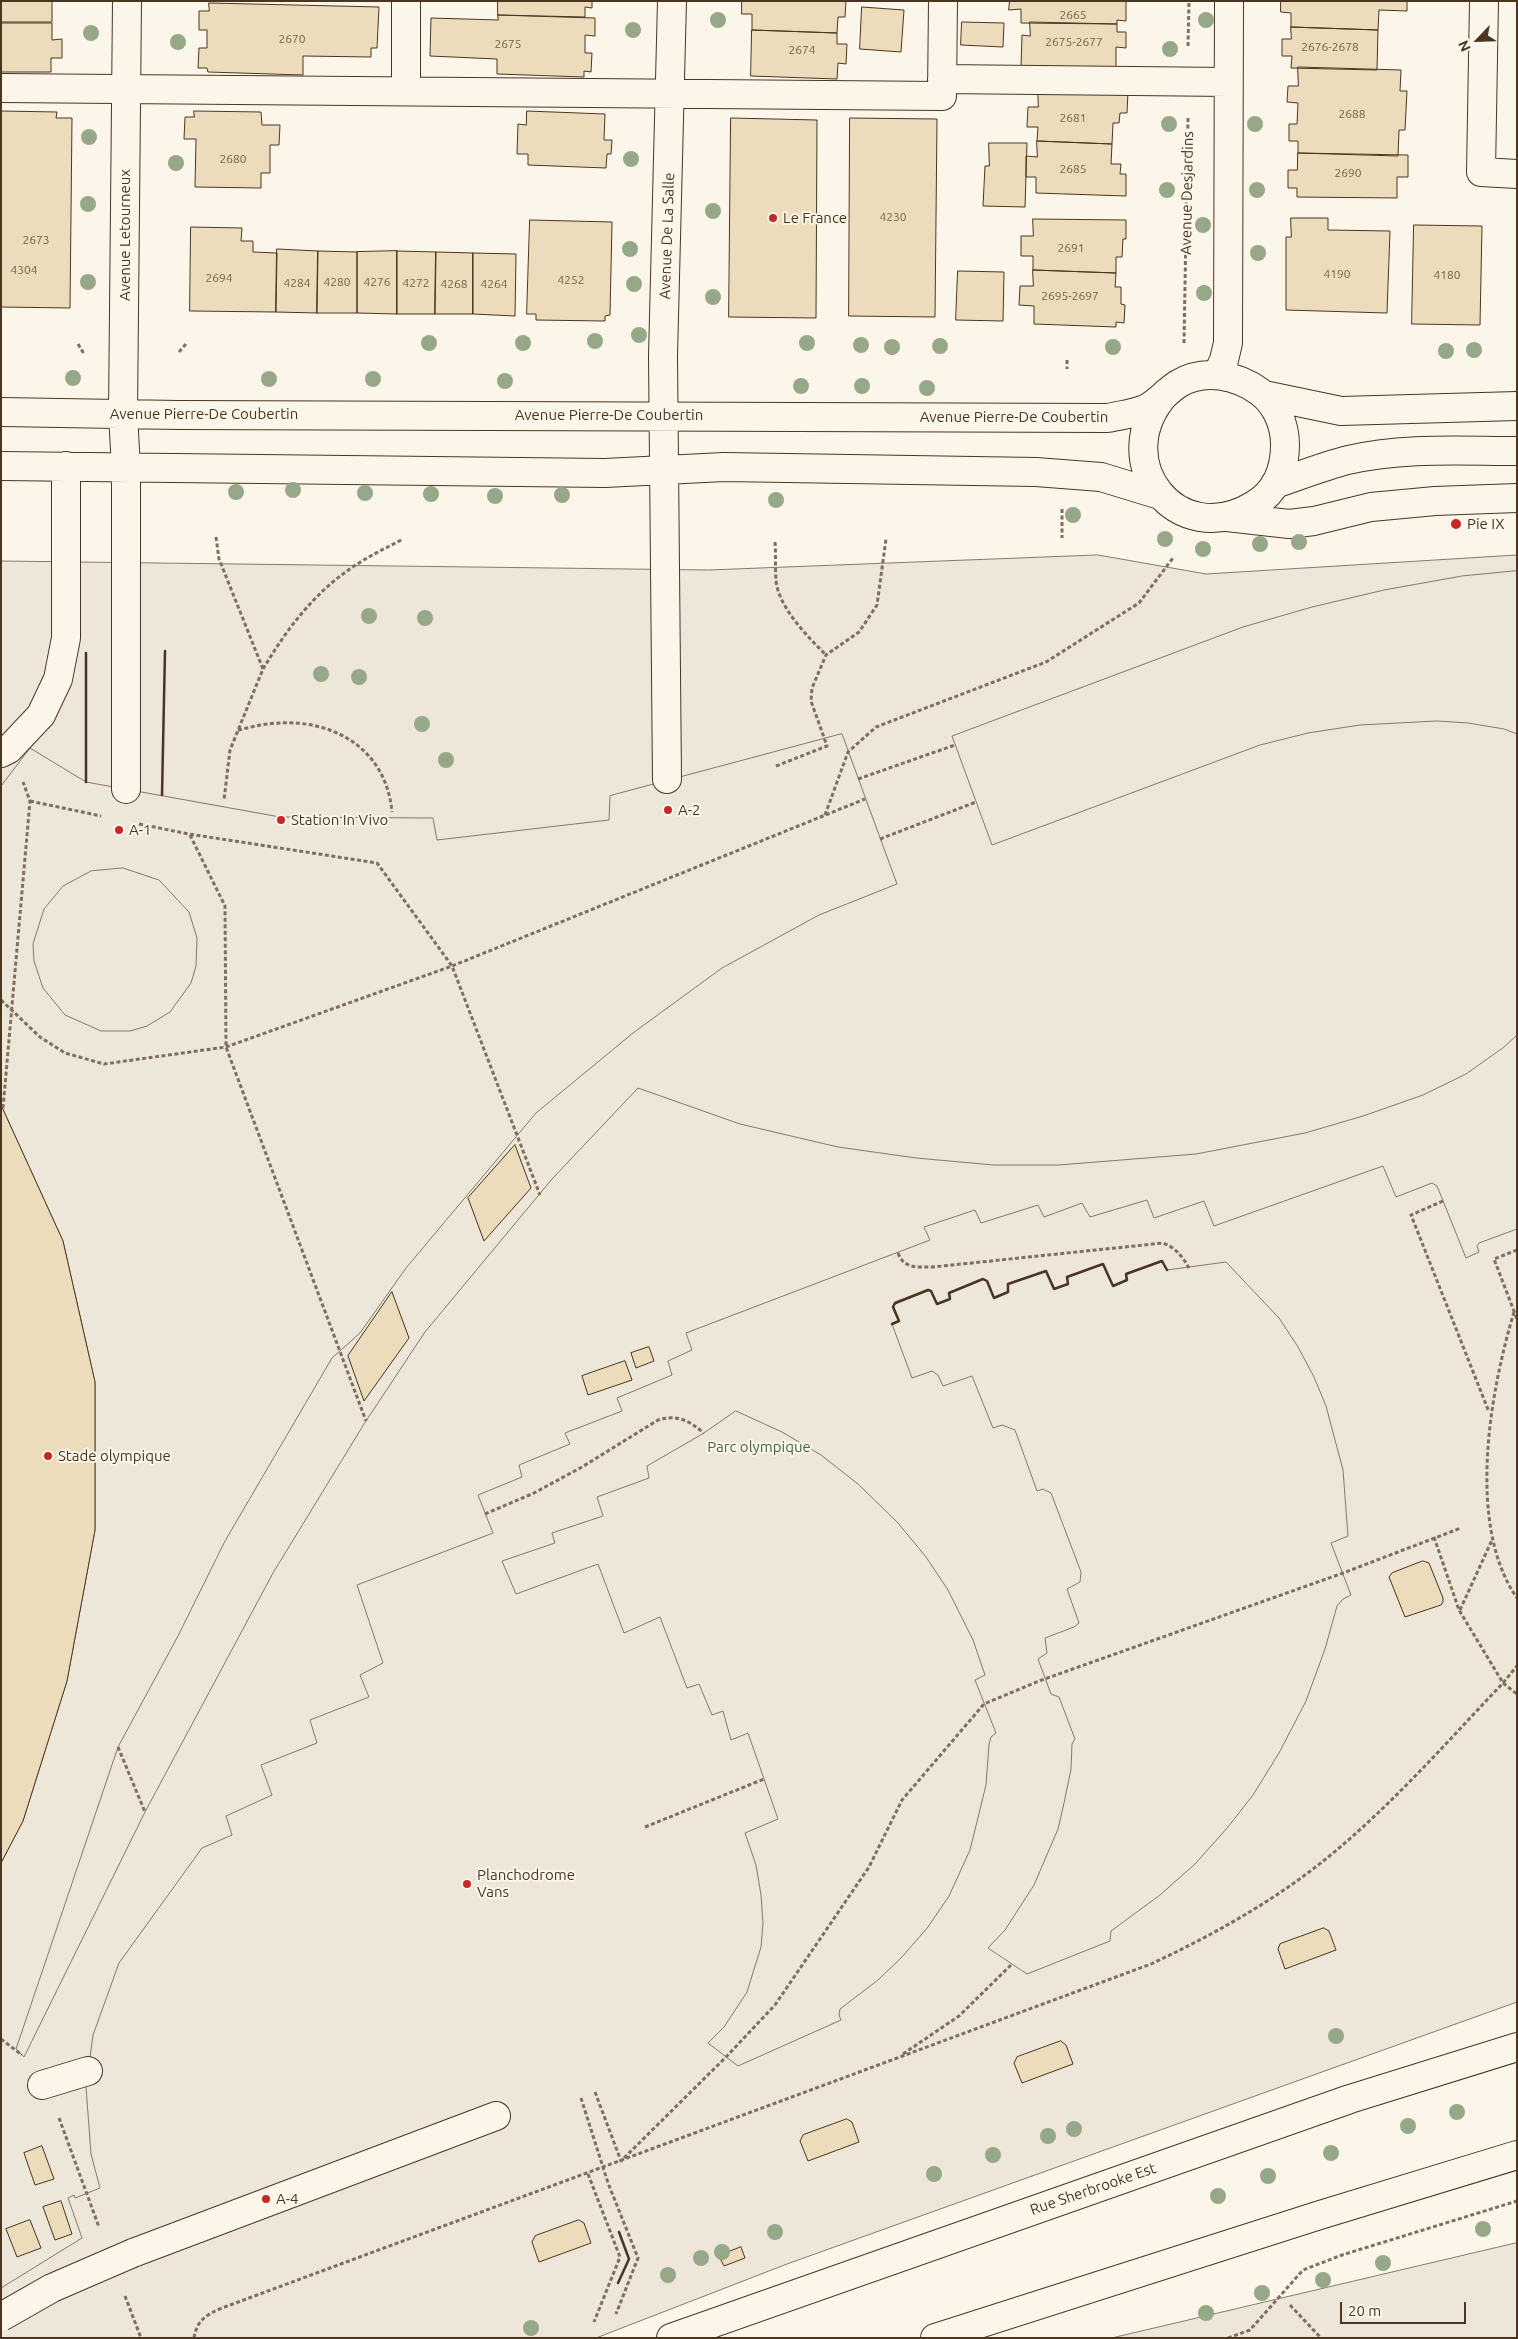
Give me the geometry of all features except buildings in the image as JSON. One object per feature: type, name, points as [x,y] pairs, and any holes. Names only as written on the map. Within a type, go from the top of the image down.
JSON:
[{"type":"street","name":"Avenue Letourneux","points":[[126,789],[126,468],[123,414],[127,1]]},
{"type":"street","points":[[406,1],[406,91]]},
{"type":"street","name":"Avenue De La Salle","points":[[666,779],[663,415],[672,1]]},
{"type":"street","points":[[942,88],[943,1]]},
{"type":"street","points":[[1216,375],[1224,360],[1228,343],[1229,1]]},
{"type":"street","points":[[1484,1],[1481,172],[1517,174]]},
{"type":"street","points":[[1,88],[671,94],[1188,81],[1228,82]]},
{"type":"street","points":[[1160,495],[1146,469],[1142,450],[1142,438],[1154,406],[1172,388],[1199,376],[1216,375],[1234,378],[1251,385],[1274,406],[1285,435],[1285,456],[1282,472],[1261,501],[1242,513],[1227,517]]},
{"type":"street","name":"Avenue Pierre-De Coubertin","points":[[1,412],[1108,418],[1146,409],[1172,388]]},
{"type":"street","points":[[1264,395],[1341,411],[1517,406]]},
{"type":"street","points":[[1275,484],[1348,460],[1380,455],[1439,451],[1517,451]]},
{"type":"street","points":[[1,466],[605,473],[724,467],[1064,473],[1101,477],[1160,495],[1180,510],[1196,516],[1227,517],[1289,524],[1314,521],[1371,507],[1435,501],[1517,498]]},
{"type":"street","points":[[1,753],[9,749],[41,715],[58,679],[66,638],[66,466]]},
{"type":"street","name":"Rue Sherbrooke Est","points":[[671,2338],[1350,2099],[1517,2047]]},
{"type":"street","points":[[42,2085],[88,2071]]},
{"type":"street","points":[[1,2316],[52,2288],[133,2253],[496,2116]]},
{"type":"street","points":[[935,2338],[1320,2215],[1517,2156]]},
{"type":"path","name":"Avenue Desjardins","points":[[1172,388],[1185,330],[1189,1]]},
{"type":"path","points":[[78,344],[84,354]]},
{"type":"path","points":[[179,352],[186,344]]},
{"type":"path","points":[[1067,360],[1067,369]]},
{"type":"path","points":[[1062,509],[1062,538]]},
{"type":"path","points":[[216,537],[218,559],[263,669]]},
{"type":"path","points":[[224,800],[230,750],[237,730],[263,669],[281,638],[307,605],[332,582],[359,563],[403,539]]},
{"type":"path","points":[[776,766],[827,746],[811,701],[812,688],[826,655],[859,632],[877,605],[886,539]]},
{"type":"path","points":[[776,542],[776,583],[782,598],[806,635],[826,655]]},
{"type":"path","points":[[825,816],[848,752],[876,727],[1046,662],[1139,603],[1173,558]]},
{"type":"path","points":[[237,730],[268,724],[301,723],[330,730],[350,738],[380,770],[390,793],[392,812]]},
{"type":"path","points":[[858,779],[955,745]]},
{"type":"path","points":[[3,1108],[30,801],[20,774]]},
{"type":"path","points":[[1,1000],[40,1037],[65,1053],[104,1064],[226,1047],[452,966],[865,799]]},
{"type":"path","points":[[30,801],[105,817]]},
{"type":"path","points":[[880,839],[976,802]]},
{"type":"path","points":[[133,822],[190,834],[377,863],[452,966],[540,1195]]},
{"type":"path","points":[[190,834],[225,906],[226,1047],[366,1421]]},
{"type":"path","points":[[1443,1202],[1412,1215],[1490,1413]]},
{"type":"path","points":[[898,1252],[901,1261],[909,1267],[933,1267],[1163,1243],[1181,1254],[1189,1268]]},
{"type":"path","points":[[1517,1250],[1494,1259],[1517,1319]]},
{"type":"path","points":[[1514,1312],[1490,1413],[1488,1508],[1492,1540],[1501,1569],[1517,1598]]},
{"type":"path","points":[[485,1514],[534,1493],[582,1467],[658,1420],[669,1417],[682,1418],[704,1433]]},
{"type":"path","points":[[621,2161],[726,2057],[775,2005],[869,1867],[902,1800],[984,1704],[1039,1682],[1343,1573],[1461,1528]]},
{"type":"path","points":[[1434,1537],[1459,1610],[1503,1684],[1517,1694]]},
{"type":"path","points":[[1459,1610],[1492,1540]]},
{"type":"path","points":[[194,2338],[199,2322],[207,2314],[222,2308],[1151,1964],[1205,1939],[1292,1884],[1326,1859],[1361,1829],[1503,1684],[1517,1666]]},
{"type":"path","points":[[118,1747],[145,1812]]},
{"type":"path","points":[[645,1827],[764,1779]]},
{"type":"path","points":[[899,2058],[959,2016],[1012,1964]]},
{"type":"path","points":[[595,2092],[621,2161]]},
{"type":"path","points":[[581,2098],[603,2168],[638,2258],[616,2314]]},
{"type":"path","points":[[588,2174],[620,2258],[594,2322]]},
{"type":"path","points":[[87,2193],[100,2229]]},
{"type":"path","points":[[1228,2338],[1250,2330],[1303,2270],[1342,2255],[1517,2201]]},
{"type":"path","points":[[122,2290],[141,2338]]},
{"type":"path","points":[[1290,2304],[1321,2338]]},
{"type":"green space","name":"Parc olympique","points":[[1098,555],[1206,574],[1517,555],[1517,2002],[787,2264],[596,2338],[1,2338],[1,561],[708,570]]},
{"type":"green space","points":[[1517,2243],[1517,2338],[1112,2338]]},
{"type":"shaded area","points":[[1517,571],[1517,734],[1504,729],[1468,723],[1437,721],[1360,725],[1308,733],[1260,745],[992,845],[952,736],[1243,627],[1312,607],[1384,590],[1462,576]]},
{"type":"shaded area","points":[[842,734],[897,884],[819,915],[722,968],[633,1033],[536,1113],[406,1268],[360,1333],[332,1358],[225,1541],[178,1636],[118,1747],[16,2049],[24,2057],[145,1812],[273,1573],[364,1424],[425,1332],[552,1179],[638,1088],[740,1124],[838,1147],[916,1158],[994,1165],[1059,1165],[1196,1154],[1305,1133],[1363,1116],[1423,1095],[1466,1074],[1504,1047],[1517,1035],[1517,1229],[1479,1243],[1477,1246],[1479,1252],[1466,1258],[1437,1186],[1432,1183],[1396,1197],[1383,1166],[1214,1226],[1204,1201],[1154,1218],[1147,1200],[1090,1217],[1082,1203],[1044,1217],[1038,1205],[981,1223],[975,1210],[924,1227],[930,1240],[686,1333],[692,1350],[668,1361],[672,1375],[617,1398],[622,1411],[565,1433],[570,1444],[519,1465],[522,1477],[478,1495],[493,1533],[357,1585],[383,1663],[360,1675],[369,1697],[310,1720],[317,1743],[261,1765],[272,1795],[226,1816],[232,1835],[202,1848],[119,1963],[93,2035],[86,2087],[91,2154],[100,2188],[75,2198],[74,2195],[68,2198],[82,2238],[1,2288],[1,1863],[23,1821],[67,1681],[95,1530],[95,1382],[63,1241],[1,1105],[1,786],[30,748],[86,782],[280,817],[433,818],[437,840],[609,820],[610,796]],"holes":[[[123,868],[159,880],[189,912],[197,938],[196,966],[191,983],[170,1012],[147,1026],[130,1031],[101,1031],[65,1015],[43,988],[34,961],[33,944],[44,909],[63,886],[91,871]]]},
{"type":"shaded area","points":[[1162,1261],[1167,1270],[1226,1262],[1279,1318],[1298,1347],[1314,1377],[1326,1406],[1343,1470],[1348,1536],[1331,1543],[1351,1595],[1343,1599],[1337,1606],[1325,1649],[1306,1701],[1279,1753],[1253,1795],[1228,1827],[1195,1864],[1160,1895],[1111,1931],[1110,1941],[1027,1974],[988,1948],[1005,1930],[1034,1885],[1058,1829],[1071,1769],[1072,1744],[1075,1739],[1059,1697],[1051,1694],[1038,1659],[1047,1653],[1045,1638],[1074,1627],[1079,1623],[1067,1589],[1080,1582],[1081,1572],[1051,1493],[1043,1489],[1037,1491],[1015,1430],[1002,1425],[993,1428],[972,1376],[943,1386],[938,1375],[932,1371],[912,1378],[892,1324],[899,1320],[893,1305],[930,1290],[937,1304],[950,1299],[949,1293],[983,1279],[987,1281],[994,1297],[1008,1292],[1008,1284],[1046,1271],[1055,1289],[1068,1284],[1067,1277],[1103,1264],[1113,1286],[1126,1280],[1126,1274]]},
{"type":"shaded area","points":[[736,1411],[782,1432],[821,1455],[858,1484],[898,1523],[926,1557],[948,1590],[973,1640],[985,1675],[975,1680],[996,1733],[991,1737],[989,1744],[986,1785],[970,1850],[949,1896],[928,1927],[902,1957],[878,1980],[840,2009],[839,2015],[841,2020],[738,2066],[708,2043],[724,2027],[747,1992],[761,1947],[763,1923],[761,1895],[756,1865],[745,1833],[778,1819],[748,1733],[731,1740],[723,1711],[712,1715],[699,1684],[687,1688],[660,1617],[624,1633],[598,1564],[516,1594],[502,1561],[555,1543],[552,1533],[603,1516],[597,1497],[649,1478],[647,1466],[704,1433]]},
{"type":"wall","points":[[162,795],[165,651]]},
{"type":"wall","points":[[86,653],[86,782]]},
{"type":"wall","points":[[892,1324],[899,1321],[893,1307],[895,1303],[928,1290],[931,1291],[937,1304],[950,1299],[949,1293],[983,1279],[987,1281],[994,1298],[1008,1292],[1008,1284],[1046,1271],[1054,1289],[1068,1284],[1067,1277],[1103,1264],[1113,1286],[1127,1280],[1126,1274],[1162,1261],[1167,1270]]},
{"type":"wall","points":[[618,2283],[629,2259],[619,2232]]},
{"type":"place","name":"Le France","points":[[773,218]]},
{"type":"place","name":"Pie IX","points":[[1456,524]]},
{"type":"place","name":"A-2","points":[[668,810]]},
{"type":"place","name":"Station In Vivo","points":[[281,820]]},
{"type":"place","name":"A-1","points":[[119,830]]},
{"type":"place","name":"Stade olympique","points":[[48,1456]]},
{"type":"place","name":"Planchodrome Vans","points":[[467,1884]]},
{"type":"place","name":"A-4","points":[[266,2199]]}]
